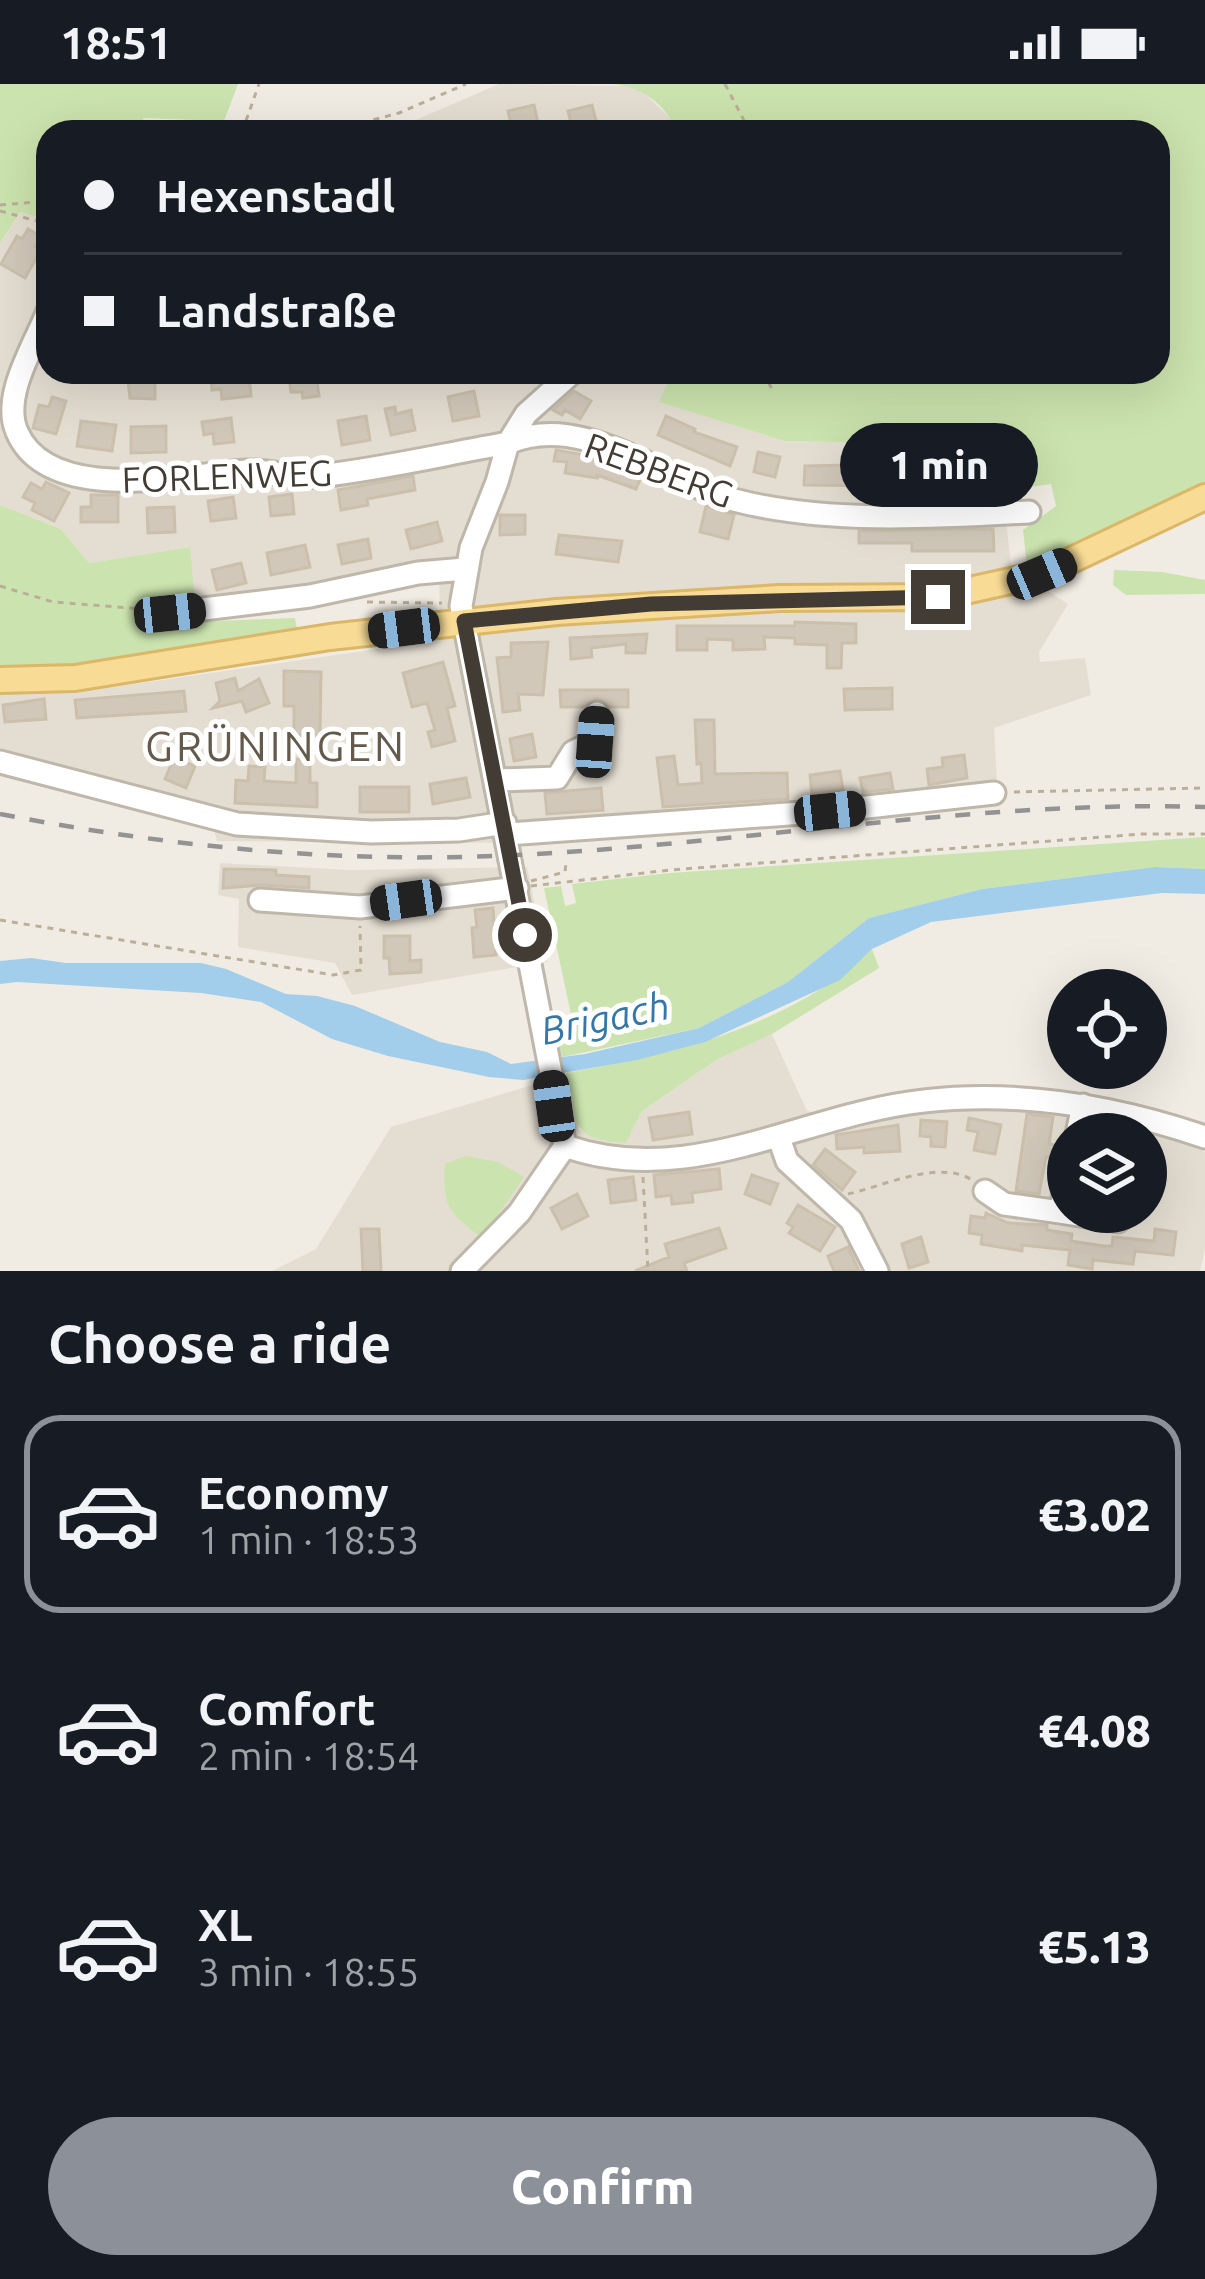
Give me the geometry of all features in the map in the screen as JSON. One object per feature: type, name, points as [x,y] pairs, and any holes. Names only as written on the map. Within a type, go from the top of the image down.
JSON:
[{"type":"main road","points":[[9,681],[122,671],[464,621],[674,603],[938,597],[1042,574],[1205,497]]},
{"type":"street","name":"FORLENWEG","points":[[36,344],[16,389],[13,415],[17,432],[47,464],[90,477],[146,482],[258,471],[320,476],[508,442]]},
{"type":"street","points":[[463,1271],[519,1213],[565,1146],[554,1106],[526,887],[506,829],[461,606],[465,569],[508,442],[526,414],[560,384]]},
{"type":"street","name":"REBBERG","points":[[508,442],[530,433],[573,437],[731,500],[763,506],[941,517],[1028,512]]},
{"type":"street","points":[[170,613],[310,596],[418,573],[465,569]]},
{"type":"street","points":[[497,780],[557,778],[573,752],[595,742],[597,713]]},
{"type":"street","points":[[0,762],[237,824],[371,832],[830,811],[994,793]]},
{"type":"street","points":[[260,900],[360,907],[526,887]]},
{"type":"street","points":[[565,1146],[643,1162],[723,1152],[834,1117],[923,1101],[1016,1096],[1154,1120],[1205,1137]]},
{"type":"street","points":[[1081,1113],[1083,1105]]},
{"type":"street","points":[[779,1138],[788,1161],[851,1220],[877,1271]]},
{"type":"street","points":[[985,1191],[1004,1204],[1047,1210]]},
{"type":"path","points":[[246,120],[259,84]]},
{"type":"path","points":[[372,120],[466,84]]},
{"type":"path","points":[[725,84],[744,120]]},
{"type":"path","points":[[0,208],[36,203]]},
{"type":"path","points":[[0,208],[36,220]]},
{"type":"path","points":[[769,384],[774,393]]},
{"type":"path","points":[[994,793],[1205,788]]},
{"type":"path","points":[[526,887],[670,870],[1205,834]]},
{"type":"path","points":[[526,887],[538,877],[565,872],[566,863]]},
{"type":"path","points":[[0,920],[333,974],[361,970],[360,907]]},
{"type":"path","points":[[643,1162],[642,1226],[648,1271]]},
{"type":"path","points":[[829,1198],[938,1172],[967,1176],[985,1191]]},
{"type":"shaded area","points":[[499,84],[637,86],[672,120],[416,120]]},
{"type":"shaded area","points":[[20,212],[36,217],[36,384],[668,384],[660,402],[785,441],[998,445],[1011,566],[1068,604],[1039,652],[1040,662],[1085,658],[1091,695],[994,728],[998,801],[525,843],[217,841],[212,822],[0,767],[0,694],[93,690],[440,640],[439,560],[266,599],[195,603],[189,547],[89,563],[61,529],[0,505],[0,243]]},
{"type":"shaded area","points":[[220,863],[349,870],[527,867],[547,962],[352,995],[335,963],[238,947],[239,899],[218,895]]},
{"type":"shaded area","points":[[772,1034],[807,1111],[842,1118],[923,1101],[1069,1113],[1047,1113],[1047,1233],[1167,1233],[1167,1128],[1205,1152],[1205,1249],[1200,1271],[272,1271],[316,1249],[391,1127],[567,1078],[579,1130],[626,1142],[642,1111],[716,1060]]},
{"type":"green space","points":[[0,84],[238,84],[224,120],[36,120],[36,217],[20,212],[0,243]]},
{"type":"green space","points":[[612,84],[1205,84],[1205,488],[1027,566],[1023,530],[1056,506],[1051,484],[1003,491],[998,445],[785,441],[659,402],[667,384],[1170,384],[1170,120],[670,120],[651,98]]},
{"type":"green space","points":[[0,505],[61,529],[89,563],[190,547],[195,603],[154,597],[160,623],[295,618],[297,629],[170,653],[28,669],[0,665]]},
{"type":"green space","points":[[1114,570],[1205,580],[1205,594],[1126,595],[1113,585]]},
{"type":"green space","points":[[1205,837],[1205,869],[1155,867],[982,889],[869,918],[788,982],[699,1028],[562,1057],[556,1031],[572,1019],[544,888],[561,886],[565,906],[576,903],[572,884],[670,873]]},
{"type":"green space","points":[[872,949],[879,968],[772,1034],[716,1060],[642,1111],[626,1143],[594,1138],[579,1126],[566,1073],[729,1033],[805,998]]},
{"type":"green space","points":[[466,1156],[498,1162],[524,1177],[482,1238],[455,1215],[445,1190],[445,1164]]},
{"type":"water","points":[[1155,867],[1205,869],[1205,894],[1162,893],[931,922],[872,949],[840,980],[705,1042],[637,1060],[523,1080],[388,1056],[332,1039],[261,1002],[201,993],[0,984],[0,961],[201,963],[286,994],[355,1006],[440,1042],[487,1052],[511,1064],[585,1054],[699,1028],[788,982],[869,918],[982,889]]},
{"type":"building","points":[[534,105],[537,120],[510,120],[508,111]]},
{"type":"building","points":[[592,105],[596,120],[570,120],[568,111]]},
{"type":"building","points":[[28,229],[36,233],[36,259],[25,278],[1,264],[17,236],[22,239]]},
{"type":"building","points":[[128,384],[155,384],[155,399],[130,398]]},
{"type":"building","points":[[212,384],[250,384],[251,396],[222,399],[221,389],[212,390]]},
{"type":"building","points":[[290,384],[317,384],[319,396],[303,398],[302,392],[291,392]]},
{"type":"building","points":[[474,391],[479,416],[453,421],[448,397]]},
{"type":"building","points":[[574,391],[591,401],[580,419],[565,410],[562,415],[553,410]]},
{"type":"building","points":[[52,397],[66,401],[56,434],[33,428],[39,405],[49,407]]},
{"type":"building","points":[[395,407],[396,414],[411,410],[415,430],[391,435],[385,409]]},
{"type":"building","points":[[366,416],[370,440],[342,445],[338,421]]},
{"type":"building","points":[[666,416],[737,447],[730,466],[658,435]]},
{"type":"building","points":[[231,418],[234,442],[214,444],[213,433],[204,435],[202,422]]},
{"type":"building","points":[[81,421],[116,425],[112,451],[77,446]]},
{"type":"building","points":[[166,426],[166,452],[131,453],[131,427]]},
{"type":"building","points":[[556,450],[590,456],[641,477],[636,489],[597,475],[565,473],[567,462],[554,461]]},
{"type":"building","points":[[758,452],[780,457],[775,477],[754,472]]},
{"type":"building","points":[[982,462],[986,485],[962,489],[958,466]]},
{"type":"building","points":[[805,466],[926,467],[927,495],[911,495],[911,488],[898,486],[804,485]]},
{"type":"building","points":[[413,476],[415,490],[367,499],[368,505],[341,510],[338,490]]},
{"type":"building","points":[[46,482],[69,493],[54,521],[32,510],[35,503],[23,497],[31,483],[42,489]]},
{"type":"building","points":[[292,494],[294,514],[271,516],[269,497]]},
{"type":"building","points":[[91,495],[118,495],[118,522],[81,522],[81,507],[91,507]]},
{"type":"building","points":[[233,497],[236,518],[211,521],[208,501]]},
{"type":"building","points":[[706,506],[734,515],[728,539],[700,532]]},
{"type":"building","points":[[174,507],[175,532],[148,533],[147,508]]},
{"type":"building","points":[[500,515],[525,515],[525,534],[500,535]]},
{"type":"building","points":[[437,522],[442,541],[411,549],[406,530]]},
{"type":"building","points":[[993,529],[994,551],[912,551],[912,543],[859,543],[859,531]]},
{"type":"building","points":[[559,535],[622,541],[618,562],[556,554]]},
{"type":"building","points":[[368,539],[371,558],[342,564],[338,545]]},
{"type":"building","points":[[305,545],[310,567],[271,575],[267,553]]},
{"type":"building","points":[[241,563],[246,583],[217,590],[212,570]]},
{"type":"building","points":[[795,622],[856,624],[856,643],[842,643],[841,668],[827,668],[827,645],[795,644],[795,638],[764,637],[765,649],[733,650],[733,640],[707,639],[707,650],[677,650],[677,626],[795,626]]},
{"type":"building","points":[[647,634],[645,653],[626,653],[626,644],[591,648],[592,657],[571,659],[570,638]]},
{"type":"building","points":[[548,642],[543,695],[518,694],[520,710],[503,712],[497,658],[511,657],[511,643]]},
{"type":"building","points":[[443,662],[455,706],[447,708],[455,741],[432,747],[428,732],[435,730],[427,703],[412,707],[403,673]]},
{"type":"building","points":[[284,671],[321,672],[320,735],[294,735],[294,706],[284,706]]},
{"type":"building","points":[[235,678],[238,691],[259,679],[269,703],[246,712],[242,701],[213,708],[220,701],[216,683]]},
{"type":"building","points":[[892,688],[892,709],[845,710],[844,689]]},
{"type":"building","points":[[560,690],[628,690],[628,707],[610,707],[597,698],[584,707],[561,707]]},
{"type":"building","points":[[184,691],[186,711],[77,718],[75,700]]},
{"type":"building","points":[[44,699],[46,719],[5,722],[3,705]]},
{"type":"building","points":[[695,720],[714,720],[715,774],[787,773],[788,799],[663,807],[657,758],[674,756],[678,785],[702,783]]},
{"type":"building","points":[[532,734],[536,757],[514,761],[510,739]]},
{"type":"building","points":[[964,755],[967,778],[929,785],[927,769],[943,767],[942,758]]},
{"type":"building","points":[[174,758],[195,766],[186,788],[165,779]]},
{"type":"building","points":[[296,759],[310,760],[317,807],[235,803],[236,780],[248,781],[249,766],[265,767],[264,781],[296,783]]},
{"type":"building","points":[[840,771],[843,790],[812,794],[810,775]]},
{"type":"building","points":[[890,773],[893,789],[863,792],[860,778]]},
{"type":"building","points":[[466,778],[470,797],[433,804],[430,784]]},
{"type":"building","points":[[360,787],[409,787],[409,812],[360,812]]},
{"type":"building","points":[[601,788],[603,810],[547,814],[545,793]]},
{"type":"building","points":[[224,869],[276,870],[276,875],[309,877],[309,888],[223,888]]},
{"type":"building","points":[[493,908],[496,955],[474,957],[475,910]]},
{"type":"building","points":[[384,936],[410,936],[410,961],[421,960],[421,972],[390,974]]},
{"type":"building","points":[[689,1112],[692,1134],[653,1140],[649,1118]]},
{"type":"building","points":[[1027,1114],[1047,1116],[1047,1157],[1039,1194],[1016,1191]]},
{"type":"building","points":[[969,1118],[1001,1125],[995,1154],[974,1150],[978,1132],[967,1130]]},
{"type":"building","points":[[921,1120],[947,1122],[945,1147],[931,1146],[931,1137],[920,1136]]},
{"type":"building","points":[[898,1125],[900,1151],[837,1149],[836,1135]]},
{"type":"building","points":[[825,1149],[855,1172],[842,1190],[813,1165]]},
{"type":"building","points":[[719,1169],[721,1189],[692,1193],[693,1202],[672,1204],[671,1195],[656,1197],[654,1175]]},
{"type":"building","points":[[752,1175],[778,1184],[770,1204],[745,1194]]},
{"type":"building","points":[[633,1177],[636,1200],[611,1203],[608,1180]]},
{"type":"building","points":[[577,1194],[588,1216],[562,1229],[551,1208]]},
{"type":"building","points":[[798,1205],[835,1227],[820,1251],[789,1233],[793,1227],[787,1223]]},
{"type":"building","points":[[986,1213],[1008,1223],[1047,1225],[1047,1233],[1072,1234],[1071,1241],[1104,1246],[1112,1246],[1113,1237],[1154,1241],[1155,1233],[1176,1232],[1173,1255],[1135,1251],[1133,1264],[1093,1260],[1092,1269],[1068,1265],[1070,1250],[1022,1245],[1022,1251],[981,1244],[982,1235],[969,1233],[971,1216],[985,1218]]},
{"type":"building","points":[[719,1228],[726,1248],[684,1263],[687,1271],[635,1271],[669,1257],[665,1244]]},
{"type":"building","points":[[361,1229],[379,1229],[381,1271],[363,1271]]},
{"type":"building","points":[[921,1237],[928,1262],[909,1268],[902,1244]]},
{"type":"building","points":[[848,1247],[859,1271],[834,1271],[828,1256]]},
{"type":"railway","points":[[0,814],[192,844],[321,855],[451,857],[602,849],[1032,810],[1205,807]]},
{"type":"district","name":"GRÜNINGEN","points":[[276,746]]},
{"type":"route","points":[[525,935],[464,621],[651,604],[938,597]]},
{"type":"water label","name":"Brigach","points":[[605,1018]]}]
